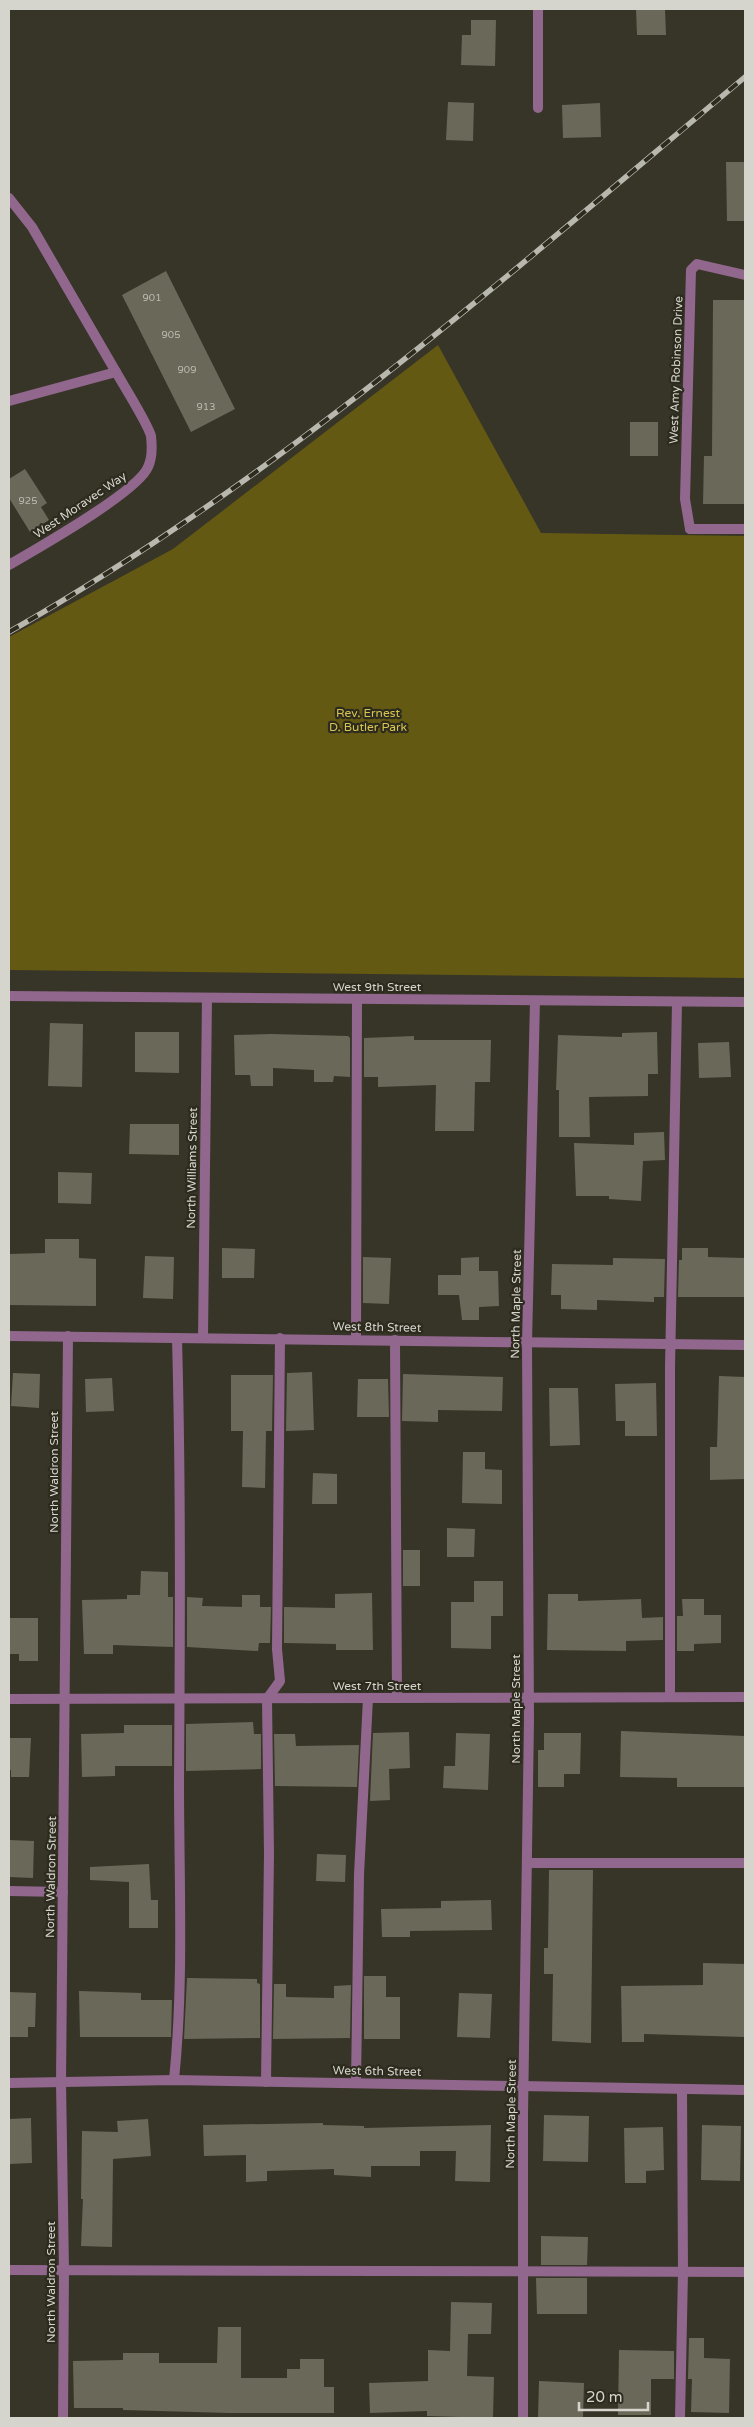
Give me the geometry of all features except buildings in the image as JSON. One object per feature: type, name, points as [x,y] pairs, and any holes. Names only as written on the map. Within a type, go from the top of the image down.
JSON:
[{"type":"street","points":[[538,9],[538,108]]},
{"type":"street","name":"West Moravec Way","points":[[9,198],[37,234],[116,372],[150,435],[151,453],[148,467],[137,482],[60,535],[9,565]]},
{"type":"street","name":"West Amy Robinson Drive","points":[[745,275],[697,264],[691,270],[685,499],[690,529],[745,529]]},
{"type":"street","points":[[9,401],[116,372]]},
{"type":"street","name":"West 9th Street","points":[[9,996],[677,1003],[745,1002]]},
{"type":"street","name":"North Williams Street","points":[[203,1338],[208,998]]},
{"type":"street","points":[[356,1340],[357,999]]},
{"type":"street","name":"North Maple Street","points":[[523,2418],[522,2271],[529,1697],[528,1343],[535,1001]]},
{"type":"street","points":[[670,1697],[671,1344],[677,1003]]},
{"type":"street","name":"West 8th Street","points":[[9,1336],[745,1345]]},
{"type":"street","name":"North Waldron Street","points":[[63,2418],[64,2270],[61,2082],[68,1336]]},
{"type":"street","points":[[174,2080],[179,1946],[180,1699],[180,1482],[177,1338]]},
{"type":"street","points":[[266,2082],[269,1854],[267,1699],[280,1681],[278,1649],[280,1338]]},
{"type":"street","points":[[395,1340],[397,1698]]},
{"type":"street","name":"West 7th Street","points":[[9,1699],[745,1697]]},
{"type":"street","points":[[356,2083],[358,1875],[368,1698]]},
{"type":"street","points":[[527,1863],[745,1863]]},
{"type":"street","points":[[9,1892],[63,1892]]},
{"type":"street","name":"West 6th Street","points":[[9,2083],[174,2080],[745,2090]]},
{"type":"street","points":[[680,2418],[683,2272],[682,2090]]},
{"type":"street","points":[[9,2270],[745,2272]]},
{"type":"green space","name":"Rev. Ernest D. Butler Park","points":[[438,345],[541,533],[745,536],[745,978],[9,970],[9,637],[173,549]]},
{"type":"railway","points":[[9,632],[108,573],[204,509],[297,442],[479,299],[745,77]]}]
